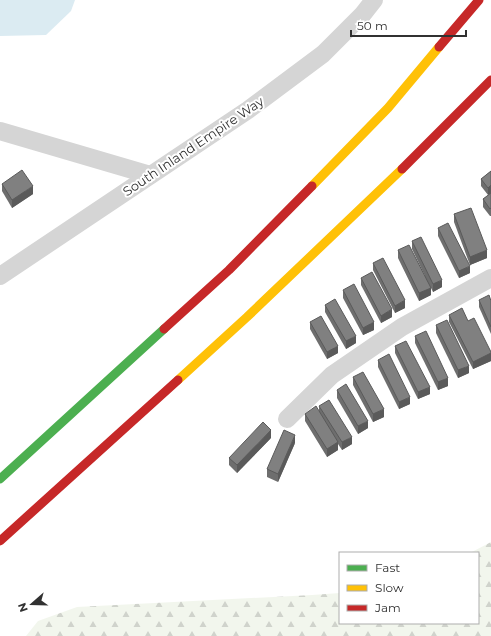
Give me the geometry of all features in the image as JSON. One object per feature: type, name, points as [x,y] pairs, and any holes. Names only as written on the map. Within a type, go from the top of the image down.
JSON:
[{"type":"highway","points":[[0,479],[229,270],[388,108],[480,0]]},
{"type":"highway","points":[[0,540],[247,317],[416,156],[491,80]]},
{"type":"street","name":"South Inland Empire Way","points":[[0,276],[248,110],[323,54],[363,14],[374,0]]},
{"type":"street","points":[[0,131],[150,175]]},
{"type":"street","points":[[287,419],[332,375],[402,326],[491,278]]},
{"type":"green space","points":[[491,542],[491,636],[26,636],[38,621],[77,607],[339,593],[339,624],[479,624],[479,552],[472,552]]},
{"type":"shaded area","points":[[0,0],[75,0],[71,11],[46,35],[0,36]]},
{"type":"building","points":[[22,170],[33,186],[12,200],[2,184]]},
{"type":"building","points":[[491,171],[491,185],[488,188],[481,179]]},
{"type":"building","points":[[491,193],[491,208],[490,209],[483,199]]},
{"type":"building","points":[[471,208],[487,250],[470,257],[454,214]]},
{"type":"building","points":[[448,223],[470,266],[459,271],[438,228]]},
{"type":"building","points":[[421,237],[442,280],[433,284],[412,241]]},
{"type":"building","points":[[409,245],[431,288],[419,293],[398,250]]},
{"type":"building","points":[[383,258],[405,300],[395,306],[373,263]]},
{"type":"building","points":[[372,272],[392,309],[381,316],[361,278]]},
{"type":"building","points":[[354,284],[374,322],[363,328],[343,290]]},
{"type":"building","points":[[489,295],[491,301],[491,327],[479,300]]},
{"type":"building","points":[[335,299],[356,336],[346,341],[325,305]]},
{"type":"building","points":[[462,308],[468,321],[474,318],[491,352],[473,362],[449,315]]},
{"type":"building","points":[[321,316],[338,346],[327,352],[310,322]]},
{"type":"building","points":[[447,320],[469,366],[458,370],[436,325]]},
{"type":"building","points":[[426,331],[448,378],[438,382],[415,336]]},
{"type":"building","points":[[406,341],[430,387],[418,392],[395,346]]},
{"type":"building","points":[[389,354],[410,397],[399,402],[378,360]]},
{"type":"building","points":[[363,372],[384,409],[373,414],[353,377]]},
{"type":"building","points":[[346,384],[368,421],[358,426],[337,390]]},
{"type":"building","points":[[329,400],[352,437],[342,442],[319,406]]},
{"type":"building","points":[[316,406],[338,442],[327,449],[305,414]]},
{"type":"building","points":[[263,422],[271,430],[237,465],[229,458]]},
{"type":"building","points":[[284,430],[295,435],[278,474],[267,469]]},
{"type":"traffic: fast","points":[[0,479],[164,329]]},
{"type":"traffic: slow","points":[[312,186],[388,108],[439,47]]},
{"type":"traffic: slow","points":[[178,380],[247,317],[402,169]]},
{"type":"traffic: jam","points":[[439,47],[479,0]]},
{"type":"traffic: jam","points":[[402,169],[491,80]]},
{"type":"traffic: jam","points":[[164,329],[229,270],[312,186]]},
{"type":"traffic: jam","points":[[0,541],[178,380]]}]
